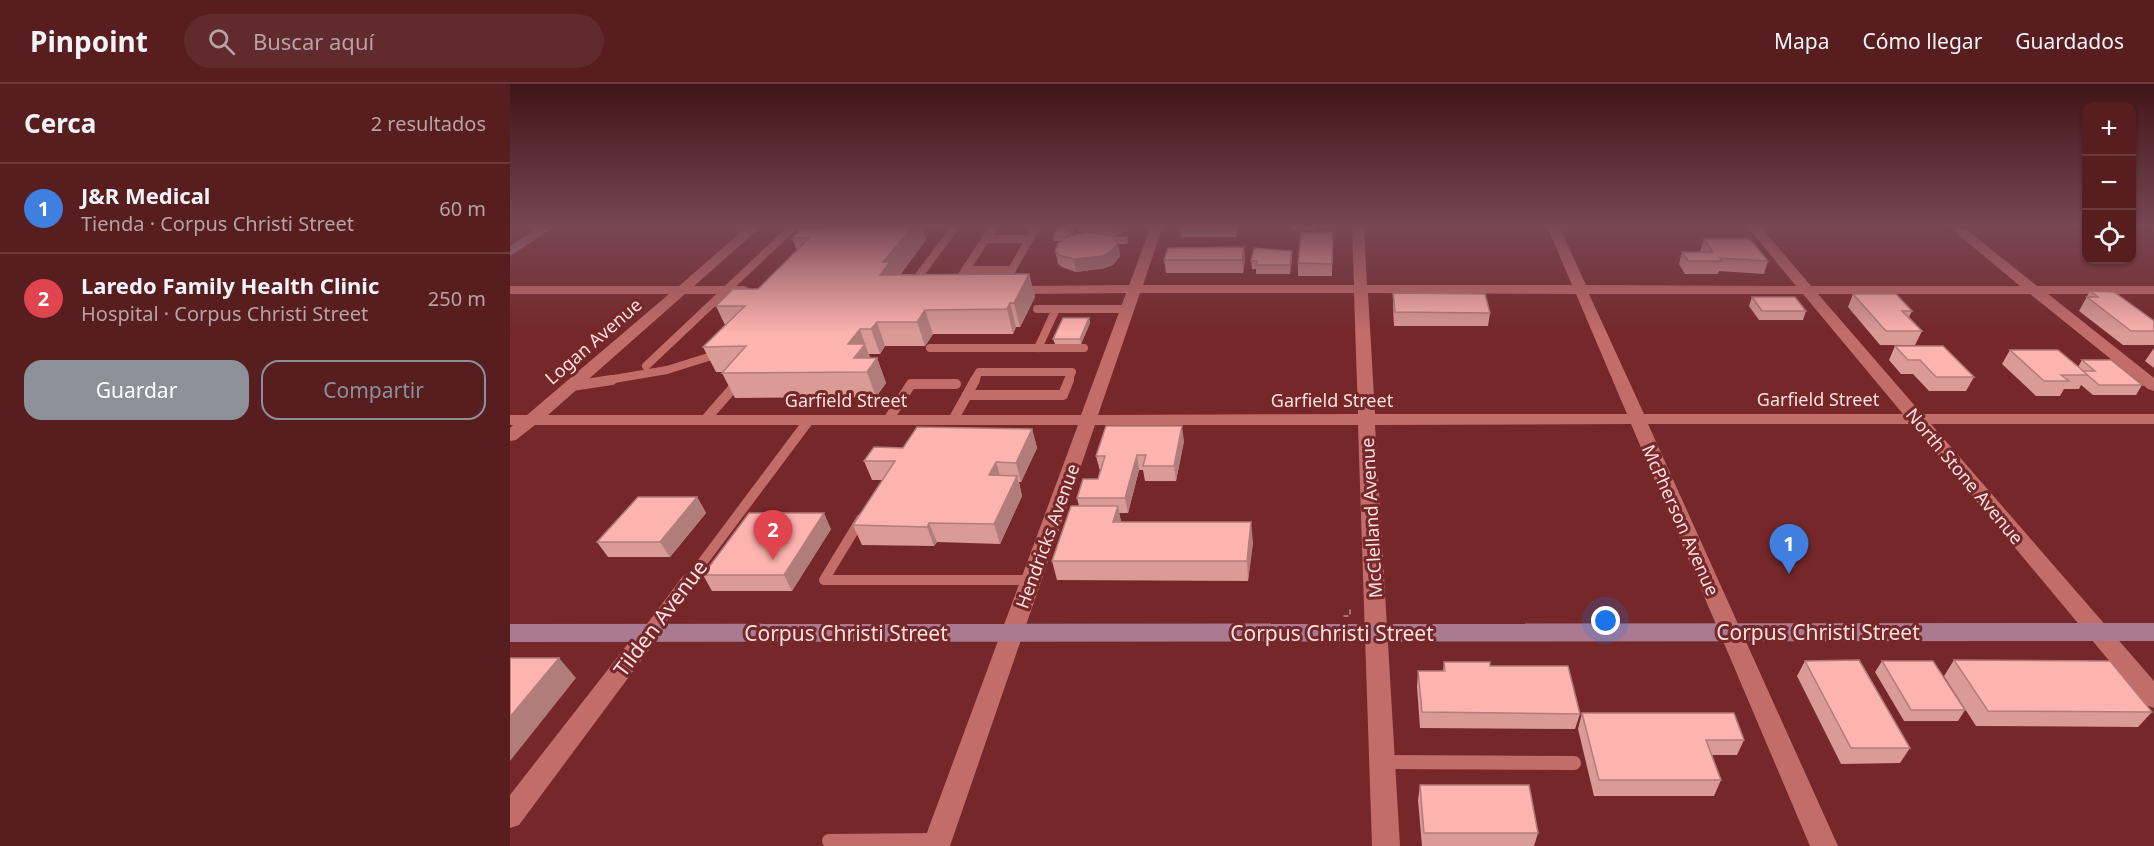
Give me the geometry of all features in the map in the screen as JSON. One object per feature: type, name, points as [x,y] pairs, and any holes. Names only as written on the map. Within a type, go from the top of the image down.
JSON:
[{"type":"main road","name":"Corpus Christi Street","points":[[510,633],[2154,632]]},
{"type":"street","name":"Logan Avenue","points":[[510,436],[572,386],[714,262]]},
{"type":"street","name":"Hendricks Avenue","points":[[937,843],[1145,262]]},
{"type":"street","name":"McClelland Avenue","points":[[1359,262],[1386,846]]},
{"type":"street","name":"McPherson Avenue","points":[[1568,262],[1824,846]]},
{"type":"street","name":"North Stone Avenue","points":[[1783,262],[2154,698]]},
{"type":"street","points":[[1998,262],[2154,386]]},
{"type":"street","points":[[1135,289],[2154,290]]},
{"type":"street","points":[[510,290],[681,290]]},
{"type":"street","name":"Garfield Street","points":[[510,420],[888,420],[920,424],[953,420],[2154,418]]},
{"type":"street","name":"Tilden Avenue","points":[[510,816],[649,633]]},
{"type":"lane","points":[[646,366],[757,262]]},
{"type":"lane","points":[[925,290],[918,288],[915,280],[929,262]]},
{"type":"lane","points":[[962,290],[948,290],[971,262]]},
{"type":"lane","points":[[1000,290],[1017,262]]},
{"type":"lane","points":[[965,270],[1012,270]]},
{"type":"lane","points":[[991,290],[1135,289]]},
{"type":"lane","points":[[681,290],[755,290]]},
{"type":"lane","points":[[1086,309],[1094,290]]},
{"type":"lane","points":[[1037,309],[1127,309]]},
{"type":"lane","points":[[1038,348],[1056,309]]},
{"type":"lane","points":[[572,386],[691,364],[729,348]]},
{"type":"lane","points":[[930,348],[1084,348]]},
{"type":"lane","points":[[953,420],[966,395],[978,372],[1072,372],[1063,395],[966,395]]},
{"type":"lane","points":[[705,420],[744,376]]},
{"type":"lane","points":[[888,420],[911,384],[956,384]]},
{"type":"lane","name":"Tilden Avenue","points":[[649,633],[809,420]]},
{"type":"lane","points":[[867,510],[824,580],[1031,580]]},
{"type":"lane","points":[[1382,762],[1574,763]]},
{"type":"lane","points":[[829,841],[937,843]]},
{"type":"building","points":[[785,262],[890,262],[880,275],[1029,274],[1014,303],[1010,303],[1007,309],[925,310],[917,322],[877,322],[871,329],[860,329],[848,344],[865,344],[854,358],[877,358],[867,372],[722,373],[746,346],[703,347],[745,306],[716,306],[733,289],[758,289]]},
{"type":"building","points":[[1257,262],[1290,262],[1290,265],[1256,265]]},
{"type":"building","points":[[1298,262],[1332,262],[1332,264]]},
{"type":"building","points":[[2090,291],[2114,292],[2154,321],[2154,331],[2131,331],[2087,297],[2098,297]]},
{"type":"building","points":[[1393,293],[1485,294],[1490,313],[1395,312]]},
{"type":"building","points":[[1853,294],[1896,294],[1912,311],[1902,311],[1922,331],[1886,331]]},
{"type":"building","points":[[1752,297],[1795,297],[1806,311],[1762,311]]},
{"type":"building","points":[[1063,318],[1089,318],[1080,339],[1053,339]]},
{"type":"building","points":[[1895,346],[1943,346],[1974,377],[1936,377],[1920,360],[1908,360]]},
{"type":"building","points":[[2010,350],[2058,350],[2088,375],[2061,375],[2069,381],[2044,381]]},
{"type":"building","points":[[2082,360],[2111,360],[2142,385],[2099,385],[2083,371],[2095,371]]},
{"type":"building","points":[[1106,426],[1182,426],[1174,466],[1143,466],[1146,455],[1137,455],[1125,498],[1077,498],[1083,479],[1098,479],[1105,456],[1096,456]]},
{"type":"building","points":[[917,427],[1032,429],[1016,463],[996,462],[989,475],[1017,476],[994,524],[929,523],[927,527],[853,525],[895,461],[864,461],[874,447],[903,448]]},
{"type":"building","points":[[638,497],[697,497],[660,542],[597,542]]},
{"type":"building","points":[[1071,506],[1118,506],[1113,522],[1251,522],[1247,561],[1052,561]]},
{"type":"building","points":[[749,513],[824,513],[784,575],[703,575]]},
{"type":"building","points":[[510,658],[559,658],[510,717]]},
{"type":"building","points":[[1859,660],[1910,748],[1851,748],[1805,661]]},
{"type":"building","points":[[1954,660],[2110,661],[2152,712],[1988,711]]},
{"type":"building","points":[[1882,661],[1933,661],[1965,710],[1911,710]]},
{"type":"building","points":[[1444,662],[1490,662],[1490,666],[1568,666],[1580,714],[1422,712],[1418,671],[1445,671]]},
{"type":"building","points":[[1582,713],[1734,713],[1744,740],[1706,740],[1721,780],[1599,780]]},
{"type":"building","points":[[1420,785],[1529,785],[1538,833],[1424,833]]},
{"type":"place","name":"Laredo Family Health Clinic","points":[[773,560]]},
{"type":"place","name":"J&R Medical","points":[[1789,574]]}]
